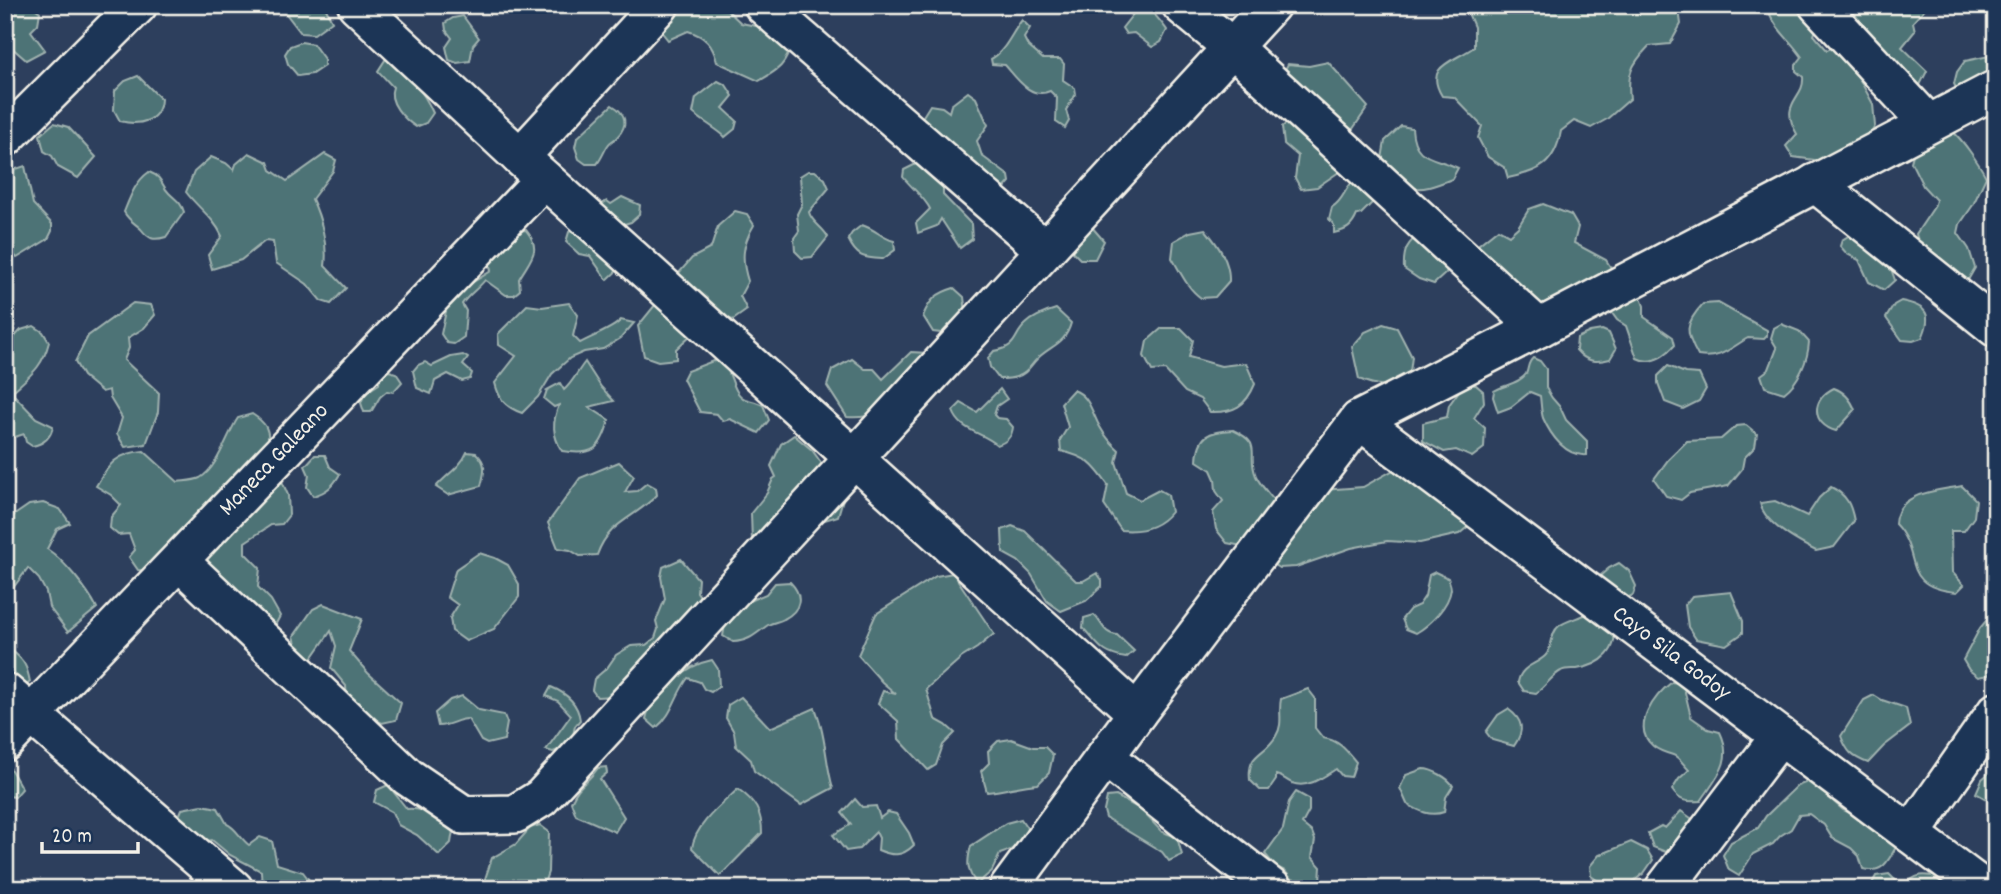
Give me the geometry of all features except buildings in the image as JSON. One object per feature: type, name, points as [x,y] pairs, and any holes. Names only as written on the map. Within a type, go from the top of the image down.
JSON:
[{"type":"street","points":[[5,138],[138,5]]},
{"type":"street","points":[[357,5],[532,168],[1137,713]]},
{"type":"street","name":"Maneca Galeano","points":[[5,742],[19,703],[179,561],[532,168],[660,5]]},
{"type":"street","points":[[763,5],[1044,249]]},
{"type":"street","points":[[1181,5],[1233,48],[1539,328]]},
{"type":"street","points":[[179,561],[408,777],[464,816],[515,814],[541,798],[1270,5]]},
{"type":"street","points":[[1818,5],[1928,123]]},
{"type":"street","points":[[1008,889],[1359,419],[1996,89]]},
{"type":"street","points":[[1815,183],[1996,328]]},
{"type":"street","name":"Cayo Sila Godoy","points":[[1359,419],[1984,889]]},
{"type":"street","points":[[19,703],[234,889]]},
{"type":"street","points":[[1911,834],[1996,712]]},
{"type":"street","points":[[1664,889],[1780,736]]},
{"type":"street","points":[[1105,757],[1273,889]]},
{"type":"green space","points":[[5,5],[31,5],[40,12],[38,24],[31,31],[45,50],[26,60],[10,46],[13,28],[5,24]]},
{"type":"green space","points":[[282,5],[324,5],[332,21],[314,34],[301,33]]},
{"type":"green space","points":[[678,5],[688,5],[698,11],[706,8],[727,10],[741,23],[772,29],[791,43],[787,57],[776,70],[759,81],[717,62],[707,42],[694,33],[688,31],[668,40],[660,30]]},
{"type":"green space","points":[[1123,5],[1139,6],[1153,13],[1167,30],[1161,42],[1152,47],[1134,33],[1126,34],[1122,28],[1133,14]]},
{"type":"green space","points":[[1468,5],[1686,5],[1679,10],[1681,24],[1670,44],[1649,46],[1634,65],[1629,83],[1630,99],[1607,119],[1591,128],[1574,121],[1561,131],[1555,151],[1544,165],[1529,173],[1508,178],[1505,168],[1488,157],[1478,138],[1482,126],[1454,97],[1442,96],[1437,86],[1436,77],[1443,66],[1474,47],[1474,27],[1468,13]]},
{"type":"green space","points":[[1715,5],[1928,5],[1913,22],[1915,31],[1902,47],[1927,71],[1920,85],[1897,99],[1885,62],[1837,7],[1824,9],[1814,35],[1827,50],[1848,41],[1859,50],[1858,76],[1873,104],[1875,126],[1867,141],[1822,161],[1793,157],[1786,146],[1797,134],[1790,115],[1803,84],[1803,77],[1796,71],[1796,65],[1802,57],[1779,29],[1767,8],[1748,6],[1726,13]]},
{"type":"green space","points":[[463,16],[479,38],[473,45],[470,61],[457,63],[449,60],[446,47],[452,38],[445,23]]},
{"type":"green space","points":[[1022,20],[1030,28],[1024,38],[1028,46],[1043,59],[1060,59],[1064,64],[1063,80],[1075,88],[1076,94],[1066,110],[1069,121],[1065,128],[1056,122],[1057,98],[1050,91],[1043,93],[1030,90],[1005,65],[992,64],[991,59],[1004,47]]},
{"type":"green space","points":[[301,42],[313,44],[324,59],[324,66],[312,74],[298,76],[288,64],[285,54],[290,46]]},
{"type":"green space","points":[[1989,56],[1996,62],[1996,98],[1958,92],[1954,84],[1957,72],[1965,61]]},
{"type":"green space","points":[[387,57],[408,76],[424,97],[433,113],[426,123],[416,127],[394,104],[393,87],[378,71]]},
{"type":"green space","points":[[1328,62],[1368,107],[1348,136],[1339,172],[1317,187],[1301,189],[1295,178],[1298,156],[1284,144],[1282,127],[1310,104],[1283,73],[1288,64],[1309,66]]},
{"type":"green space","points":[[138,76],[161,99],[160,107],[153,117],[147,120],[134,123],[120,121],[114,110],[115,91],[125,81]]},
{"type":"green space","points":[[718,81],[726,85],[733,96],[723,108],[737,121],[735,129],[725,137],[693,113],[696,98]]},
{"type":"green space","points":[[968,92],[976,98],[988,125],[977,141],[982,156],[1009,176],[1010,182],[1001,192],[962,153],[947,150],[937,142],[934,128],[920,121],[930,105],[942,107],[949,112],[951,105]]},
{"type":"green space","points":[[612,105],[623,115],[621,133],[609,144],[597,164],[586,164],[579,159],[575,147],[577,138]]},
{"type":"green space","points":[[54,123],[68,127],[96,157],[78,178],[58,167],[52,156],[44,151],[40,135]]},
{"type":"green space","points":[[1401,126],[1412,128],[1417,146],[1426,156],[1458,168],[1452,179],[1429,187],[1413,188],[1399,181],[1381,165],[1385,141]]},
{"type":"green space","points":[[1949,129],[1975,158],[1986,177],[1973,205],[1960,224],[1958,233],[1969,249],[1975,268],[1968,280],[1960,286],[1921,252],[1916,234],[1936,200],[1923,186],[1911,162],[1917,140]]},
{"type":"green space","points":[[249,153],[268,162],[271,170],[287,181],[325,154],[336,160],[333,171],[312,199],[323,231],[325,266],[346,288],[331,304],[321,301],[307,284],[276,263],[273,242],[265,241],[241,260],[212,269],[208,255],[222,236],[215,224],[186,192],[194,172],[211,157],[226,163],[234,170],[236,164]]},
{"type":"green space","points":[[918,163],[943,186],[943,195],[971,224],[972,239],[960,248],[941,219],[937,226],[918,233],[916,223],[930,209],[903,177],[904,170]]},
{"type":"green space","points":[[25,166],[33,204],[52,224],[52,231],[48,239],[17,258],[10,251],[5,253],[5,178],[13,170]]},
{"type":"green space","points":[[808,171],[815,171],[825,179],[829,188],[809,212],[828,237],[812,257],[802,258],[795,251],[794,238],[799,231],[797,214],[802,204],[800,176]]},
{"type":"green space","points":[[149,172],[160,179],[184,212],[166,237],[158,239],[146,235],[124,212],[137,185]]},
{"type":"green space","points":[[1358,179],[1374,201],[1357,215],[1348,227],[1334,233],[1334,225],[1329,219],[1332,207]]},
{"type":"green space","points":[[622,197],[640,205],[639,215],[631,222],[621,225],[600,212],[602,204],[607,201],[611,204]]},
{"type":"green space","points":[[1543,204],[1571,215],[1578,227],[1574,243],[1606,260],[1613,271],[1536,313],[1481,267],[1478,245],[1498,229],[1509,235],[1518,227],[1529,209]]},
{"type":"green space","points":[[735,211],[747,214],[754,225],[744,252],[748,281],[740,296],[747,310],[733,320],[701,310],[677,275],[692,258],[711,248],[718,226]]},
{"type":"green space","points":[[862,225],[894,241],[895,250],[883,259],[858,253],[848,239]]},
{"type":"green space","points":[[1091,226],[1104,241],[1095,259],[1080,259],[1066,245]]},
{"type":"green space","points":[[579,228],[622,266],[607,280],[590,256],[579,254],[566,242],[569,232]]},
{"type":"green space","points":[[1205,229],[1225,260],[1229,281],[1215,297],[1201,298],[1188,285],[1172,258],[1174,241],[1190,232]]},
{"type":"green space","points":[[526,230],[534,249],[531,260],[519,279],[520,290],[514,295],[506,295],[485,280],[462,304],[466,311],[464,337],[454,344],[447,343],[441,334],[449,297],[491,271],[488,256],[513,231]]},
{"type":"green space","points":[[1422,232],[1453,249],[1446,273],[1434,284],[1419,279],[1404,269],[1407,247]]},
{"type":"green space","points":[[1850,235],[1890,266],[1895,280],[1884,290],[1869,282],[1859,260],[1847,254],[1840,246],[1842,240]]},
{"type":"green space","points":[[954,288],[964,297],[967,322],[949,334],[933,332],[923,316],[931,301]]},
{"type":"green space","points":[[1638,290],[1644,306],[1644,317],[1673,337],[1675,345],[1663,356],[1648,361],[1637,358],[1626,326],[1617,320],[1607,306]]},
{"type":"green space","points":[[1901,301],[1917,306],[1925,312],[1927,323],[1922,338],[1902,340],[1886,318],[1894,305]]},
{"type":"green space","points":[[133,303],[151,305],[155,315],[144,328],[128,338],[129,348],[124,360],[159,393],[158,412],[146,444],[125,447],[117,434],[122,418],[110,398],[109,390],[102,392],[83,376],[75,362],[88,336]]},
{"type":"green space","points":[[569,303],[578,315],[573,336],[580,343],[621,320],[634,323],[621,338],[603,349],[584,352],[570,358],[552,374],[538,397],[522,413],[516,411],[504,402],[495,383],[516,356],[499,345],[498,334],[527,305],[542,307]]},
{"type":"green space","points":[[1718,303],[1767,330],[1767,336],[1764,339],[1748,338],[1719,355],[1698,356],[1688,329],[1692,317],[1703,304]]},
{"type":"green space","points":[[655,305],[664,307],[695,331],[676,349],[676,359],[658,361],[644,356],[638,326]]},
{"type":"green space","points":[[1056,309],[1071,323],[1065,336],[1023,374],[999,379],[990,367],[988,358],[994,351],[1008,347],[1029,321]]},
{"type":"green space","points":[[1383,324],[1397,328],[1412,357],[1410,372],[1397,381],[1380,385],[1359,379],[1352,347],[1365,332]]},
{"type":"green space","points":[[1781,324],[1799,331],[1809,342],[1802,370],[1784,393],[1765,387],[1761,375],[1769,369],[1777,348],[1771,338],[1774,328]]},
{"type":"green space","points":[[34,326],[43,332],[49,342],[47,350],[40,364],[14,390],[14,395],[36,418],[53,426],[46,440],[32,446],[26,442],[24,434],[5,436],[5,347],[21,330]]},
{"type":"green space","points":[[1162,328],[1181,328],[1193,340],[1189,357],[1221,366],[1246,363],[1255,384],[1248,398],[1238,407],[1210,412],[1200,399],[1185,392],[1165,370],[1152,371],[1144,356],[1147,341]]},
{"type":"green space","points":[[1602,330],[1609,333],[1616,349],[1610,359],[1592,360],[1576,350],[1577,338]]},
{"type":"green space","points":[[911,352],[927,353],[919,373],[905,374],[910,384],[875,413],[847,417],[827,386],[832,370],[852,359],[865,369],[874,369],[883,379]]},
{"type":"green space","points":[[463,355],[468,358],[463,365],[472,373],[470,379],[462,381],[448,374],[435,381],[431,394],[417,388],[413,371],[418,365],[425,362],[432,366],[451,357]]},
{"type":"green space","points":[[1533,358],[1540,361],[1546,369],[1546,388],[1566,420],[1587,441],[1587,455],[1572,453],[1550,432],[1543,418],[1540,396],[1530,392],[1511,407],[1498,412],[1493,397],[1494,391],[1523,377]]},
{"type":"green space","points":[[713,361],[723,362],[741,396],[763,405],[769,420],[759,433],[730,419],[723,421],[717,414],[700,412],[683,379],[687,371]]},
{"type":"green space","points":[[585,362],[614,401],[589,407],[609,420],[603,438],[594,449],[581,452],[562,451],[554,428],[559,405],[554,407],[544,399],[547,390],[560,383],[564,390]]},
{"type":"green space","points":[[1668,366],[1685,373],[1699,374],[1706,389],[1699,401],[1683,409],[1665,402],[1658,376]]},
{"type":"green space","points":[[389,371],[396,373],[402,382],[393,392],[387,391],[380,397],[371,412],[364,412],[361,403],[365,393],[379,384],[380,375]]},
{"type":"green space","points":[[1464,384],[1476,385],[1483,391],[1484,402],[1474,418],[1485,428],[1484,448],[1472,457],[1456,450],[1444,452],[1423,441],[1423,423],[1447,417],[1449,405]]},
{"type":"green space","points":[[1834,388],[1847,396],[1855,410],[1836,431],[1822,423],[1817,411],[1821,398]]},
{"type":"green space","points":[[1000,389],[1007,399],[997,406],[994,415],[1006,419],[1013,427],[1008,439],[997,445],[966,427],[953,411],[961,403],[977,412]]},
{"type":"green space","points":[[1073,390],[1087,400],[1102,430],[1119,450],[1116,462],[1126,493],[1140,500],[1159,490],[1168,495],[1171,512],[1155,525],[1136,530],[1121,530],[1104,505],[1108,485],[1103,478],[1083,459],[1061,451],[1060,440],[1068,427],[1061,403]]},
{"type":"green space","points":[[252,414],[266,427],[268,446],[182,529],[155,571],[138,570],[129,557],[135,550],[129,534],[118,535],[110,528],[111,517],[121,505],[96,486],[105,472],[120,457],[144,451],[178,482],[198,479],[212,467],[238,418]]},
{"type":"green space","points":[[1746,425],[1757,434],[1755,447],[1744,458],[1742,469],[1728,486],[1690,493],[1681,500],[1666,496],[1654,479],[1687,441],[1721,439],[1736,426]]},
{"type":"green space","points":[[1233,430],[1243,435],[1252,445],[1256,476],[1276,503],[1242,546],[1227,543],[1216,529],[1213,512],[1223,501],[1216,491],[1211,470],[1197,461],[1200,445],[1206,436]]},
{"type":"green space","points":[[794,435],[812,450],[825,468],[826,479],[843,499],[838,516],[752,542],[751,513],[776,477],[771,466],[781,444]]},
{"type":"green space","points":[[467,452],[476,453],[482,460],[484,472],[481,486],[448,495],[436,487],[457,467]]},
{"type":"green space","points":[[315,455],[325,455],[330,467],[340,474],[329,488],[313,496],[307,487],[309,475],[305,466]]},
{"type":"green space","points":[[619,462],[634,476],[625,492],[637,491],[647,483],[656,488],[657,495],[615,527],[597,555],[580,556],[570,550],[558,548],[548,523],[580,478]]},
{"type":"green space","points":[[1399,467],[1471,524],[1459,534],[1420,543],[1387,541],[1351,548],[1296,567],[1279,568],[1264,559],[1322,490],[1363,487]]},
{"type":"green space","points":[[281,479],[288,495],[289,515],[282,524],[271,525],[245,542],[245,553],[260,568],[258,587],[271,600],[280,616],[271,633],[206,565],[206,549]]},
{"type":"green space","points":[[1962,486],[1976,500],[1974,517],[1964,531],[1951,531],[1952,572],[1964,585],[1957,592],[1939,589],[1919,576],[1904,535],[1895,524],[1897,513],[1910,499]]},
{"type":"green space","points":[[1831,487],[1847,501],[1854,521],[1834,547],[1816,551],[1800,543],[1768,518],[1760,503],[1775,501],[1807,516],[1819,498]]},
{"type":"green space","points":[[43,503],[60,509],[70,523],[57,529],[47,549],[75,576],[97,608],[68,632],[49,607],[46,592],[39,579],[28,568],[10,592],[5,592],[5,536],[10,518],[29,505]]},
{"type":"green space","points":[[1012,526],[1025,531],[1076,581],[1083,581],[1097,573],[1102,580],[1102,586],[1086,601],[1061,611],[1047,601],[1031,574],[1018,561],[1003,553],[1002,530]]},
{"type":"green space","points":[[479,553],[508,565],[519,584],[519,597],[494,629],[466,641],[452,631],[450,618],[458,605],[447,597],[456,569]]},
{"type":"green space","points":[[681,559],[698,579],[697,592],[704,602],[614,696],[597,697],[592,690],[594,679],[607,668],[616,655],[631,646],[646,645],[655,638],[658,629],[656,621],[665,599],[661,577],[663,567]]},
{"type":"green space","points":[[1619,563],[1629,571],[1636,586],[1633,595],[1622,601],[1601,585],[1600,576]]},
{"type":"green space","points":[[1435,572],[1448,578],[1451,589],[1447,602],[1421,630],[1416,633],[1406,629],[1402,619],[1410,609],[1419,605],[1425,596],[1429,575]]},
{"type":"green space","points":[[953,573],[994,634],[926,689],[935,719],[955,733],[943,745],[936,765],[928,770],[899,739],[898,721],[878,703],[883,691],[896,694],[858,655],[876,614],[936,576]]},
{"type":"green space","points":[[790,582],[797,592],[799,602],[790,615],[744,640],[733,642],[723,636],[726,619],[737,606],[766,594],[775,583]]},
{"type":"green space","points":[[1731,592],[1743,621],[1743,633],[1726,645],[1696,639],[1688,627],[1685,605],[1692,596]]},
{"type":"green space","points":[[323,604],[362,619],[349,651],[368,673],[401,703],[396,720],[382,723],[347,704],[346,686],[331,668],[336,646],[331,631],[312,658],[298,652],[294,636],[313,609]]},
{"type":"green space","points":[[1996,609],[1996,666],[1988,675],[1978,677],[1969,670],[1963,660],[1980,628]]},
{"type":"green space","points":[[1586,614],[1596,615],[1613,624],[1614,641],[1607,655],[1586,667],[1561,671],[1536,693],[1524,691],[1518,682],[1522,673],[1548,653],[1556,629]]},
{"type":"green space","points":[[1094,615],[1106,630],[1117,635],[1134,651],[1126,658],[1101,648],[1083,628],[1084,618]]},
{"type":"green space","points":[[11,650],[24,664],[30,682],[20,692],[5,699],[5,651]]},
{"type":"green space","points":[[712,660],[718,669],[719,686],[711,692],[704,689],[700,682],[688,678],[662,723],[656,728],[646,719],[649,709],[662,690],[691,668]]},
{"type":"green space","points":[[1672,682],[1683,684],[1691,717],[1708,729],[1720,732],[1724,742],[1722,768],[1701,801],[1684,800],[1675,794],[1672,790],[1689,770],[1675,756],[1653,746],[1644,730],[1644,721],[1652,703]]},
{"type":"green space","points":[[551,687],[570,700],[577,709],[580,720],[575,726],[571,745],[553,752],[546,750],[571,715],[558,701],[546,696]]},
{"type":"green space","points":[[1308,689],[1315,698],[1315,728],[1323,738],[1342,746],[1356,762],[1351,777],[1342,776],[1336,769],[1303,785],[1276,775],[1276,780],[1269,790],[1260,790],[1250,780],[1251,764],[1272,742],[1278,731],[1281,699]]},
{"type":"green space","points":[[1874,695],[1906,708],[1910,726],[1884,746],[1868,763],[1851,753],[1841,736],[1864,700]]},
{"type":"green space","points":[[462,696],[479,710],[504,715],[507,723],[504,740],[487,744],[481,741],[468,719],[438,726],[435,713],[450,700]]},
{"type":"green space","points":[[741,697],[770,728],[815,708],[833,788],[801,805],[754,771],[751,760],[736,746],[734,732],[726,718],[728,705]]},
{"type":"green space","points":[[1508,709],[1517,717],[1521,726],[1514,746],[1492,740],[1486,732],[1498,715]]},
{"type":"green space","points":[[1011,739],[1033,747],[1045,747],[1053,755],[1049,773],[1038,784],[987,792],[981,771],[989,763],[988,751],[998,741]]},
{"type":"green space","points":[[5,766],[10,768],[22,789],[15,797],[8,796],[5,792]]},
{"type":"green space","points":[[606,767],[607,773],[600,779],[624,817],[615,832],[576,815],[571,802],[577,790],[598,768]]},
{"type":"green space","points":[[1996,767],[1996,795],[1988,800],[1976,793],[1982,779]]},
{"type":"green space","points":[[1423,769],[1440,775],[1453,786],[1446,797],[1444,812],[1429,814],[1407,804],[1400,788],[1406,775]]},
{"type":"green space","points":[[1810,781],[1843,810],[1888,829],[1896,847],[1887,862],[1875,870],[1863,869],[1859,856],[1851,848],[1832,838],[1824,825],[1809,814],[1799,815],[1791,829],[1773,844],[1753,854],[1739,876],[1729,870],[1723,855],[1731,842],[1758,828],[1766,816],[1797,786]]},
{"type":"green space","points":[[388,785],[407,809],[440,812],[454,824],[451,843],[439,855],[417,835],[398,825],[392,812],[374,802],[377,790]]},
{"type":"green space","points":[[738,789],[756,808],[761,819],[762,833],[720,876],[692,848],[703,823]]},
{"type":"green space","points":[[1296,792],[1309,799],[1309,811],[1302,824],[1312,832],[1315,840],[1312,857],[1321,867],[1320,881],[1305,889],[1299,889],[1285,871],[1275,866],[1265,854],[1283,829],[1289,802]]},
{"type":"green space","points":[[1116,796],[1140,809],[1162,832],[1177,837],[1182,855],[1169,861],[1162,852],[1106,818],[1104,811],[1107,797]]},
{"type":"green space","points":[[855,799],[862,807],[876,806],[880,818],[888,812],[896,814],[914,845],[901,853],[883,852],[878,850],[879,838],[876,832],[859,849],[846,851],[833,835],[851,824],[842,813]]},
{"type":"green space","points":[[202,805],[218,808],[227,824],[249,845],[260,837],[272,841],[277,864],[303,872],[316,889],[262,889],[261,871],[230,855],[212,840],[197,843],[174,828],[182,809]]},
{"type":"green space","points":[[1681,811],[1691,818],[1692,827],[1666,852],[1653,847],[1648,833],[1661,826],[1665,828]]},
{"type":"green space","points":[[1021,819],[1027,828],[1024,837],[1014,848],[1000,854],[992,871],[977,884],[968,866],[971,846],[1006,823]]},
{"type":"green space","points":[[540,825],[549,832],[548,872],[542,889],[495,889],[485,879],[492,858],[516,844],[530,828]]},
{"type":"green space","points":[[1631,842],[1647,850],[1653,860],[1644,873],[1624,889],[1600,889],[1601,883],[1591,876],[1590,866],[1599,855]]},
{"type":"green space","points":[[1889,874],[1903,888],[1913,878],[1928,875],[1948,879],[1954,889],[1869,889],[1876,876]]}]
